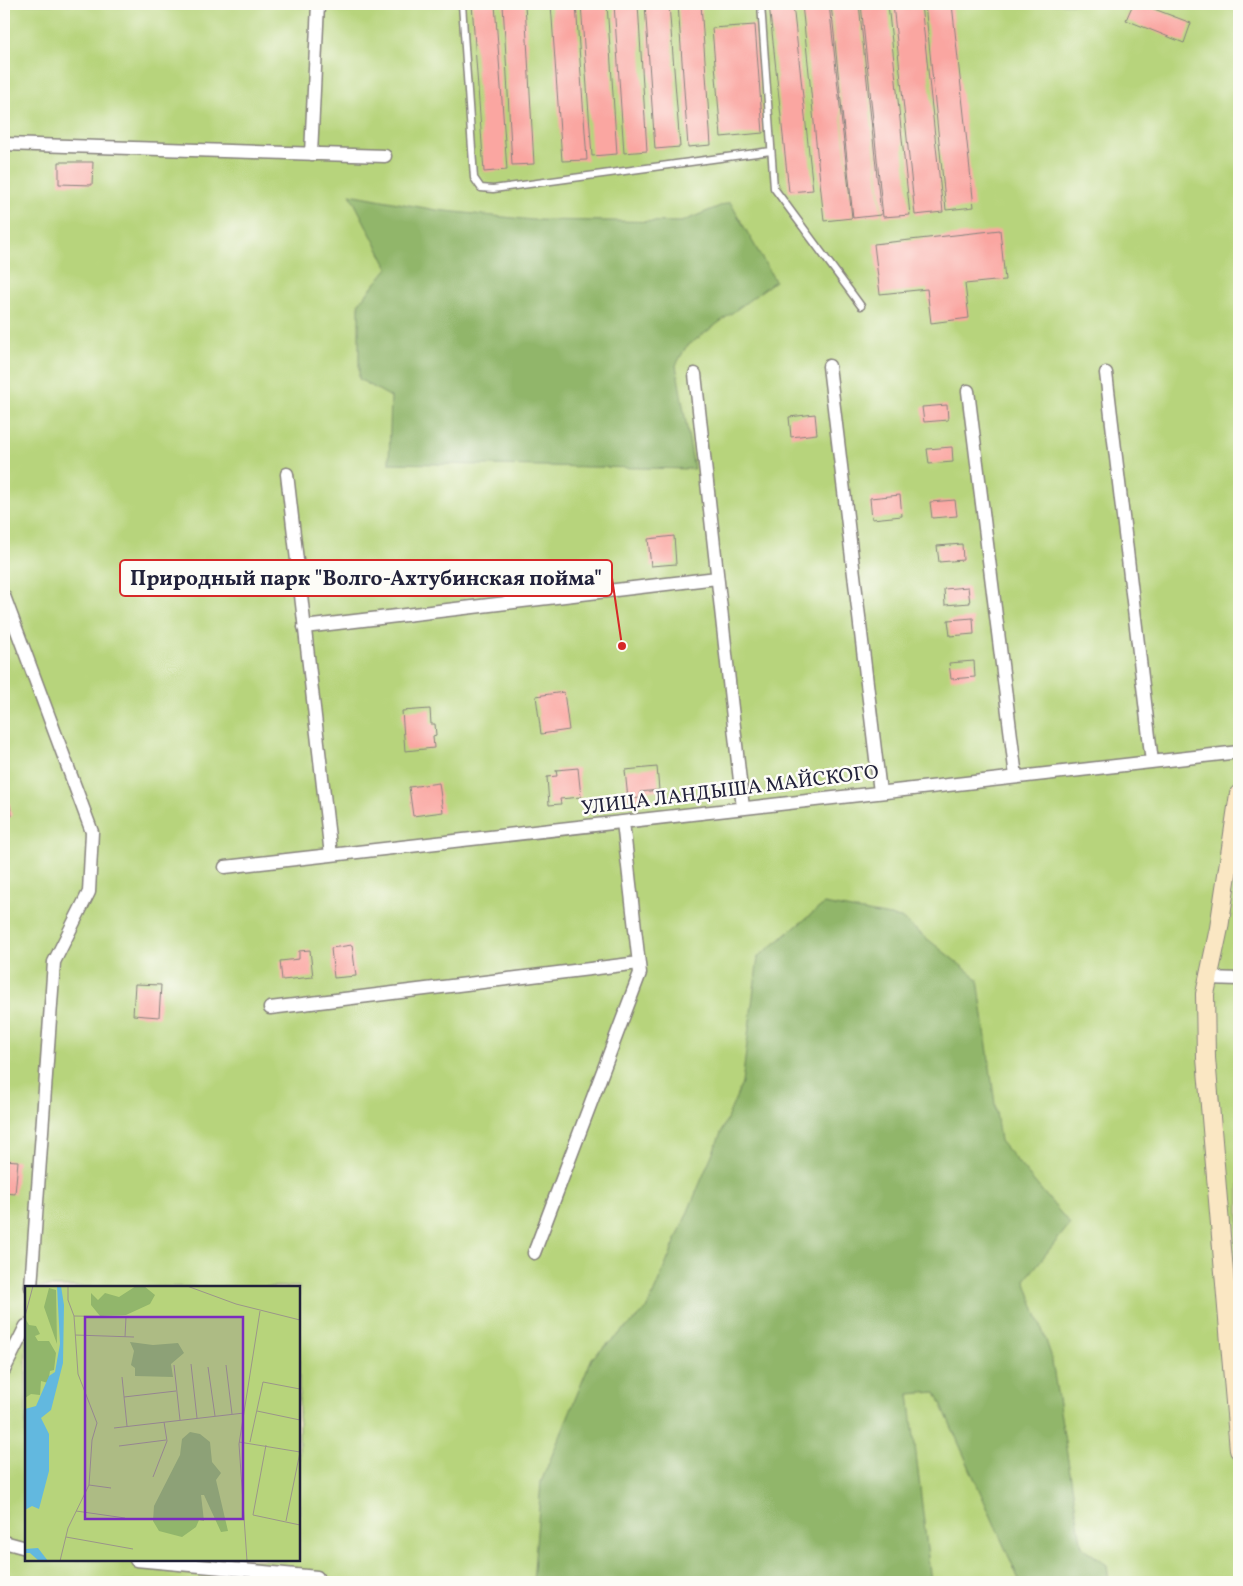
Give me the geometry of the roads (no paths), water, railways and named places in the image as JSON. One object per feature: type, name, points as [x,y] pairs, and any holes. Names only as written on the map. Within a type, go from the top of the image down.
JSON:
[{"type":"street","points":[[311,154],[318,4]]},
{"type":"street","points":[[4,144],[385,156]]},
{"type":"street","points":[[829,366],[880,792]]},
{"type":"street","points":[[1106,373],[1152,762]]},
{"type":"street","points":[[695,374],[743,808]]},
{"type":"street","points":[[968,391],[1016,777]]},
{"type":"street","points":[[286,474],[331,855]]},
{"type":"street","points":[[304,627],[717,578]]},
{"type":"street","points":[[4,596],[92,832],[89,892],[54,962],[31,1286]]},
{"type":"street","name":"УЛИЦА ЛАНДЫША МАЙСКОГО","points":[[225,867],[1239,752]]},
{"type":"street","points":[[1239,794],[1220,928],[1205,994],[1206,1058],[1239,1450]]},
{"type":"street","points":[[534,1253],[640,973],[623,822]]},
{"type":"street","points":[[270,1008],[639,963]]},
{"type":"street","points":[[1208,978],[1239,979]]},
{"type":"street","points":[[4,1370],[25,1328]]},
{"type":"street","points":[[4,1542],[25,1548]]},
{"type":"street","points":[[147,1561],[317,1577]]},
{"type":"lane","points":[[462,4],[474,178],[481,188],[493,189],[771,151]]},
{"type":"lane","points":[[761,4],[774,188],[861,306]]},
{"type":"place","name":"Природный парк \"Волго-Ахтубинская пойма\"","points":[[622,646]]}]
